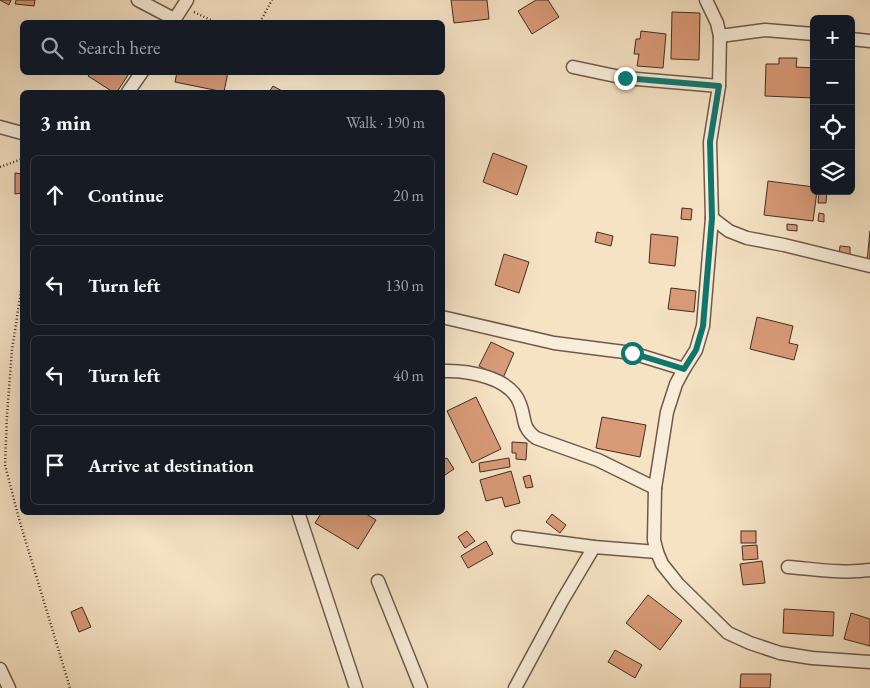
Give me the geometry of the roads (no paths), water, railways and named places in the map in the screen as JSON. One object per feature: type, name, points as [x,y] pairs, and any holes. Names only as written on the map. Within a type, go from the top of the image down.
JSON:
[{"type":"street","points":[[138,0],[171,20]]},
{"type":"street","points":[[706,0],[717,23],[720,36],[719,86],[710,142],[712,218],[703,326],[696,350],[676,384],[667,412],[655,488],[654,540],[662,564],[678,584],[728,633],[780,653],[812,658],[870,662]]},
{"type":"street","points":[[174,20],[185,4]]},
{"type":"street","points":[[720,36],[765,30],[810,34]]},
{"type":"street","points":[[855,39],[870,41]]},
{"type":"street","points":[[573,67],[625,78],[719,86]]},
{"type":"street","points":[[129,90],[140,75]]},
{"type":"street","points":[[0,127],[20,132]]},
{"type":"street","points":[[712,218],[729,231],[747,238],[870,266]]},
{"type":"street","points":[[445,318],[554,343],[632,353],[684,369]]},
{"type":"street","points":[[445,371],[474,373],[501,384],[513,391],[517,397],[525,427],[536,438],[598,460],[655,488]]},
{"type":"street","points":[[299,515],[356,688]]},
{"type":"street","points":[[518,537],[594,547],[657,552]]},
{"type":"street","points":[[515,688],[562,601],[594,547]]},
{"type":"street","points":[[788,567],[842,572],[870,570]]},
{"type":"street","points":[[378,581],[421,688]]},
{"type":"street","points":[[0,669],[9,688]]}]
